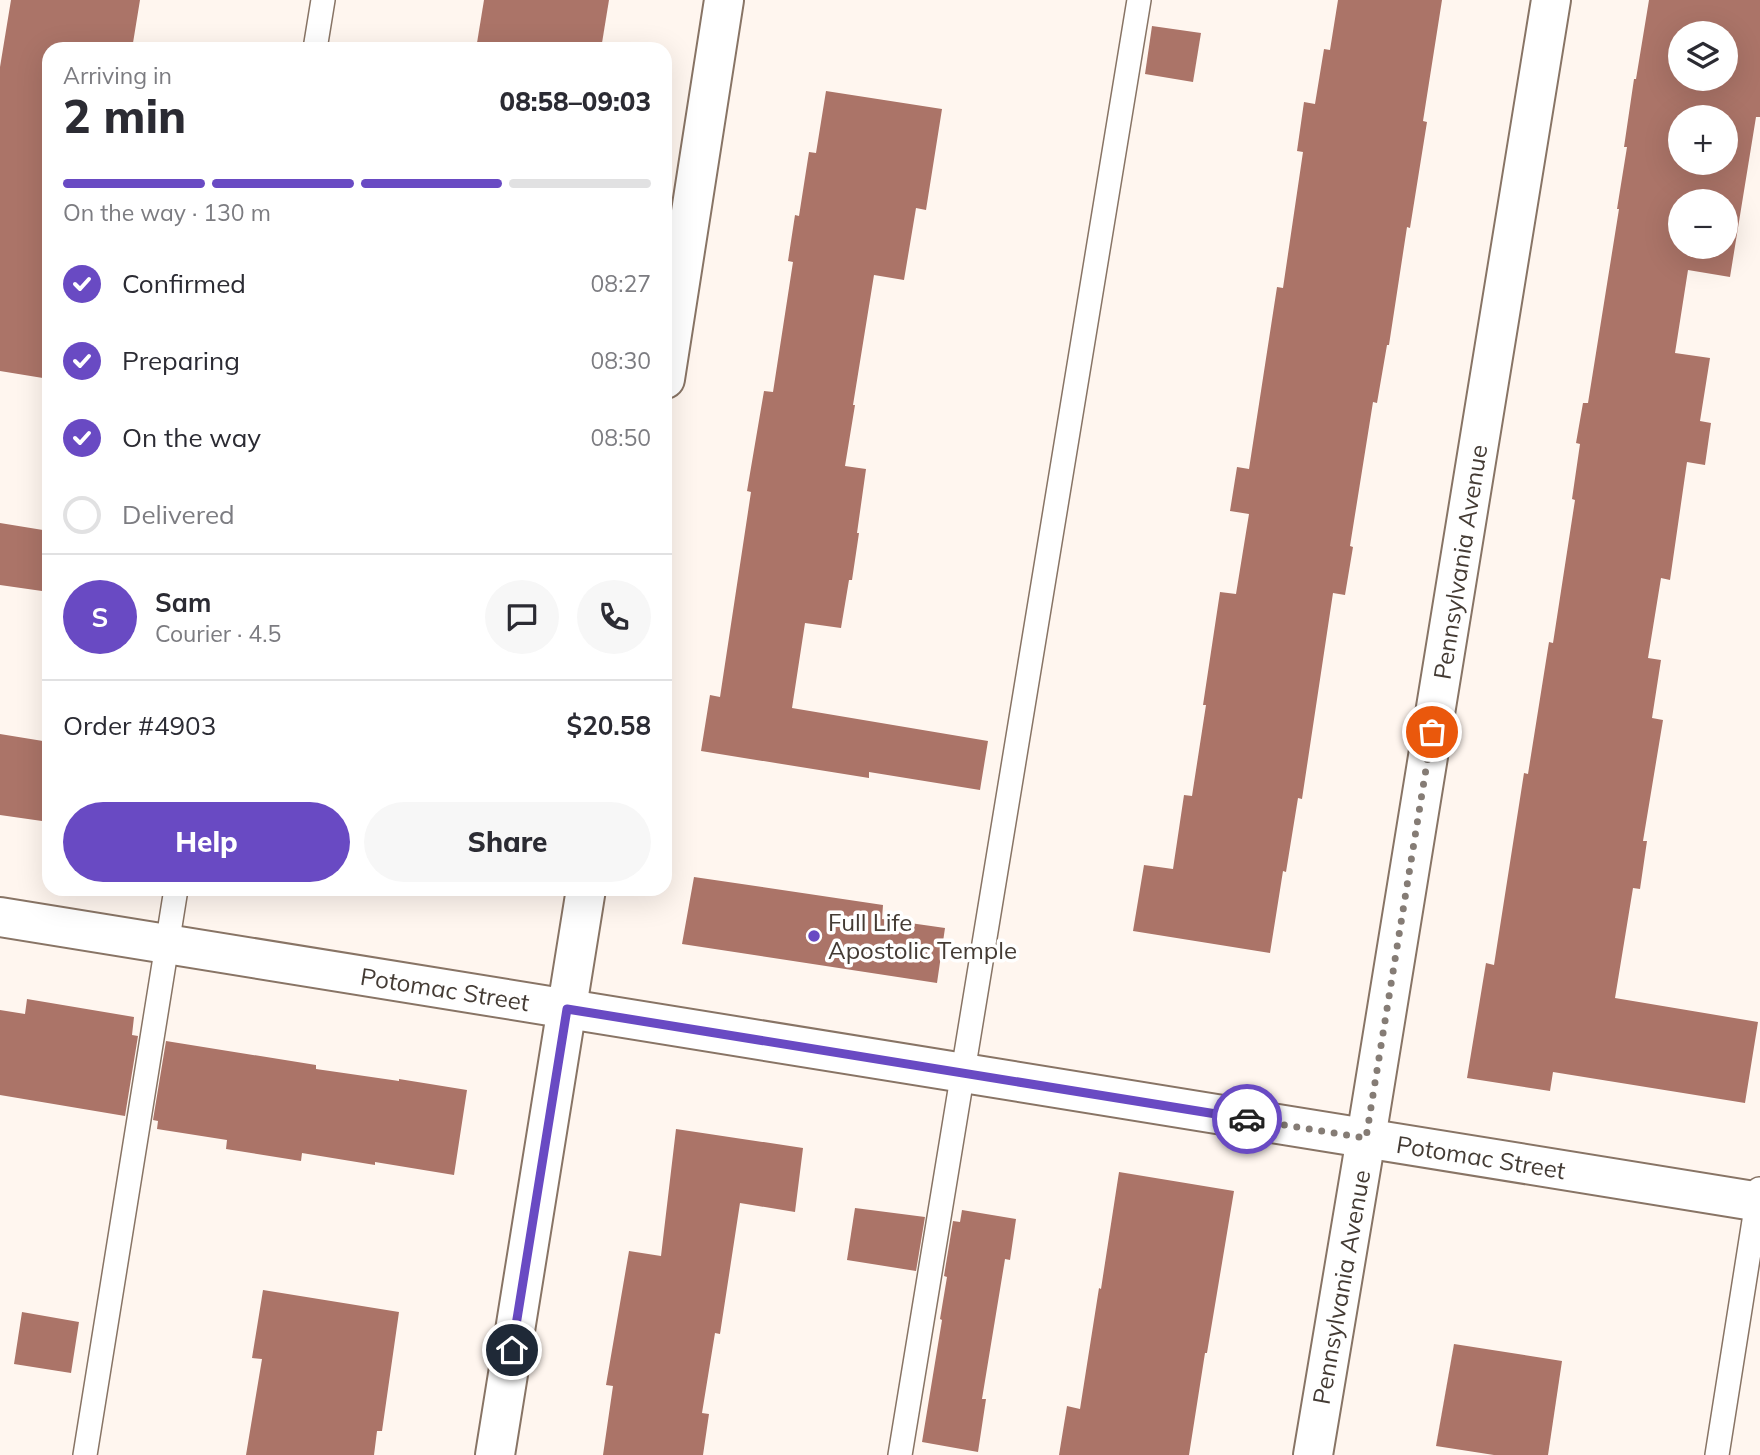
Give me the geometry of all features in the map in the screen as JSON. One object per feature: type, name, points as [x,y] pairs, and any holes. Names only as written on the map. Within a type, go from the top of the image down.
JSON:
[{"type":"street","points":[[672,334],[724,0]]},
{"type":"street","name":"Pennsylvania Avenue","points":[[1313,1455],[1551,0]]},
{"type":"street","points":[[495,1455],[585,896]]},
{"type":"street","name":"Potomac Street","points":[[0,917],[1366,1138],[1759,1196]]},
{"type":"lane","points":[[316,42],[323,0]]},
{"type":"lane","points":[[900,1455],[1139,0]]},
{"type":"lane","points":[[85,1455],[175,896]]},
{"type":"lane","points":[[1717,1455],[1759,1196]]},
{"type":"building","points":[[11,0],[140,0],[133,42],[42,42],[42,378],[0,371],[0,67]]},
{"type":"building","points":[[484,0],[609,0],[602,42],[477,42]]},
{"type":"building","points":[[1338,0],[1442,0],[1423,121],[1427,122],[1410,228],[1407,227],[1377,403],[1373,402],[1345,595],[1333,593],[1302,799],[1298,798],[1270,953],[1133,931],[1144,865],[1173,869],[1184,795],[1192,796],[1220,592],[1236,594],[1249,514],[1230,511],[1237,467],[1249,469],[1277,287],[1283,288],[1303,152],[1297,151],[1304,102],[1315,104],[1324,49],[1330,50]]},
{"type":"building","points":[[1649,0],[1760,0],[1760,117],[1756,117],[1738,228],[1738,189],[1668,189],[1668,259],[1733,259],[1730,277],[1688,270],[1675,353],[1710,358],[1700,421],[1711,423],[1705,465],[1687,462],[1670,580],[1661,578],[1648,658],[1661,660],[1652,718],[1663,720],[1643,841],[1647,841],[1640,889],[1633,888],[1615,998],[1758,1022],[1745,1103],[1553,1072],[1550,1091],[1467,1078],[1486,963],[1494,965],[1524,773],[1528,774],[1549,642],[1553,643],[1575,500],[1572,499],[1580,444],[1576,443],[1583,403],[1588,403],[1619,209],[1627,147],[1624,147]]},
{"type":"building","points":[[1152,26],[1201,33],[1193,82],[1145,74]]},
{"type":"building","points":[[826,91],[942,109],[926,210],[916,208],[904,280],[874,275],[845,466],[866,469],[852,580],[849,580],[841,628],[805,623],[792,708],[988,741],[980,790],[869,772],[869,778],[701,751],[710,695],[720,697],[751,492],[747,491],[764,391],[773,392],[793,262],[788,261],[795,215],[799,216],[809,152],[816,153]]},
{"type":"building","points":[[0,523],[42,530],[42,591],[0,585]]},
{"type":"building","points":[[0,734],[42,741],[42,821],[0,815]]},
{"type":"building","name":"Full Life Apostolic Temple","points":[[694,877],[883,905],[882,919],[945,928],[937,983],[682,944]]},
{"type":"building","points":[[27,999],[134,1017],[132,1035],[138,1036],[125,1116],[0,1095],[0,1010],[25,1014]]},
{"type":"building","points":[[166,1041],[316,1065],[316,1069],[467,1090],[454,1175],[302,1153],[301,1161],[226,1149],[227,1140],[157,1129],[158,1121],[153,1120]]},
{"type":"building","points":[[676,1129],[803,1148],[795,1212],[740,1203],[720,1334],[715,1333],[702,1413],[709,1414],[703,1455],[603,1455],[613,1386],[606,1385],[629,1251],[661,1256]]},
{"type":"building","points":[[1119,1172],[1234,1191],[1189,1455],[1059,1455],[1067,1406],[1080,1409]]},
{"type":"building","points":[[855,1208],[925,1217],[916,1271],[847,1260]]},
{"type":"building","points":[[962,1210],[1016,1219],[1010,1260],[1005,1259],[982,1399],[986,1399],[978,1452],[922,1442],[942,1320],[940,1319],[947,1277],[944,1276],[953,1221],[960,1222]]},
{"type":"building","points":[[263,1290],[399,1312],[382,1431],[377,1431],[374,1455],[246,1455],[262,1359],[252,1358]]},
{"type":"building","points":[[22,1312],[79,1322],[71,1373],[14,1364]]},
{"type":"building","points":[[1454,1344],[1562,1361],[1548,1455],[1494,1455],[1436,1446]]},
{"type":"way so far","points":[[1247,1119],[1366,1138],[1432,732]]},
{"type":"place","name":"Full Life Apostolic Temple","points":[[814,936]]},
{"type":"route","points":[[512,1350],[567,1009],[1247,1119]]}]
